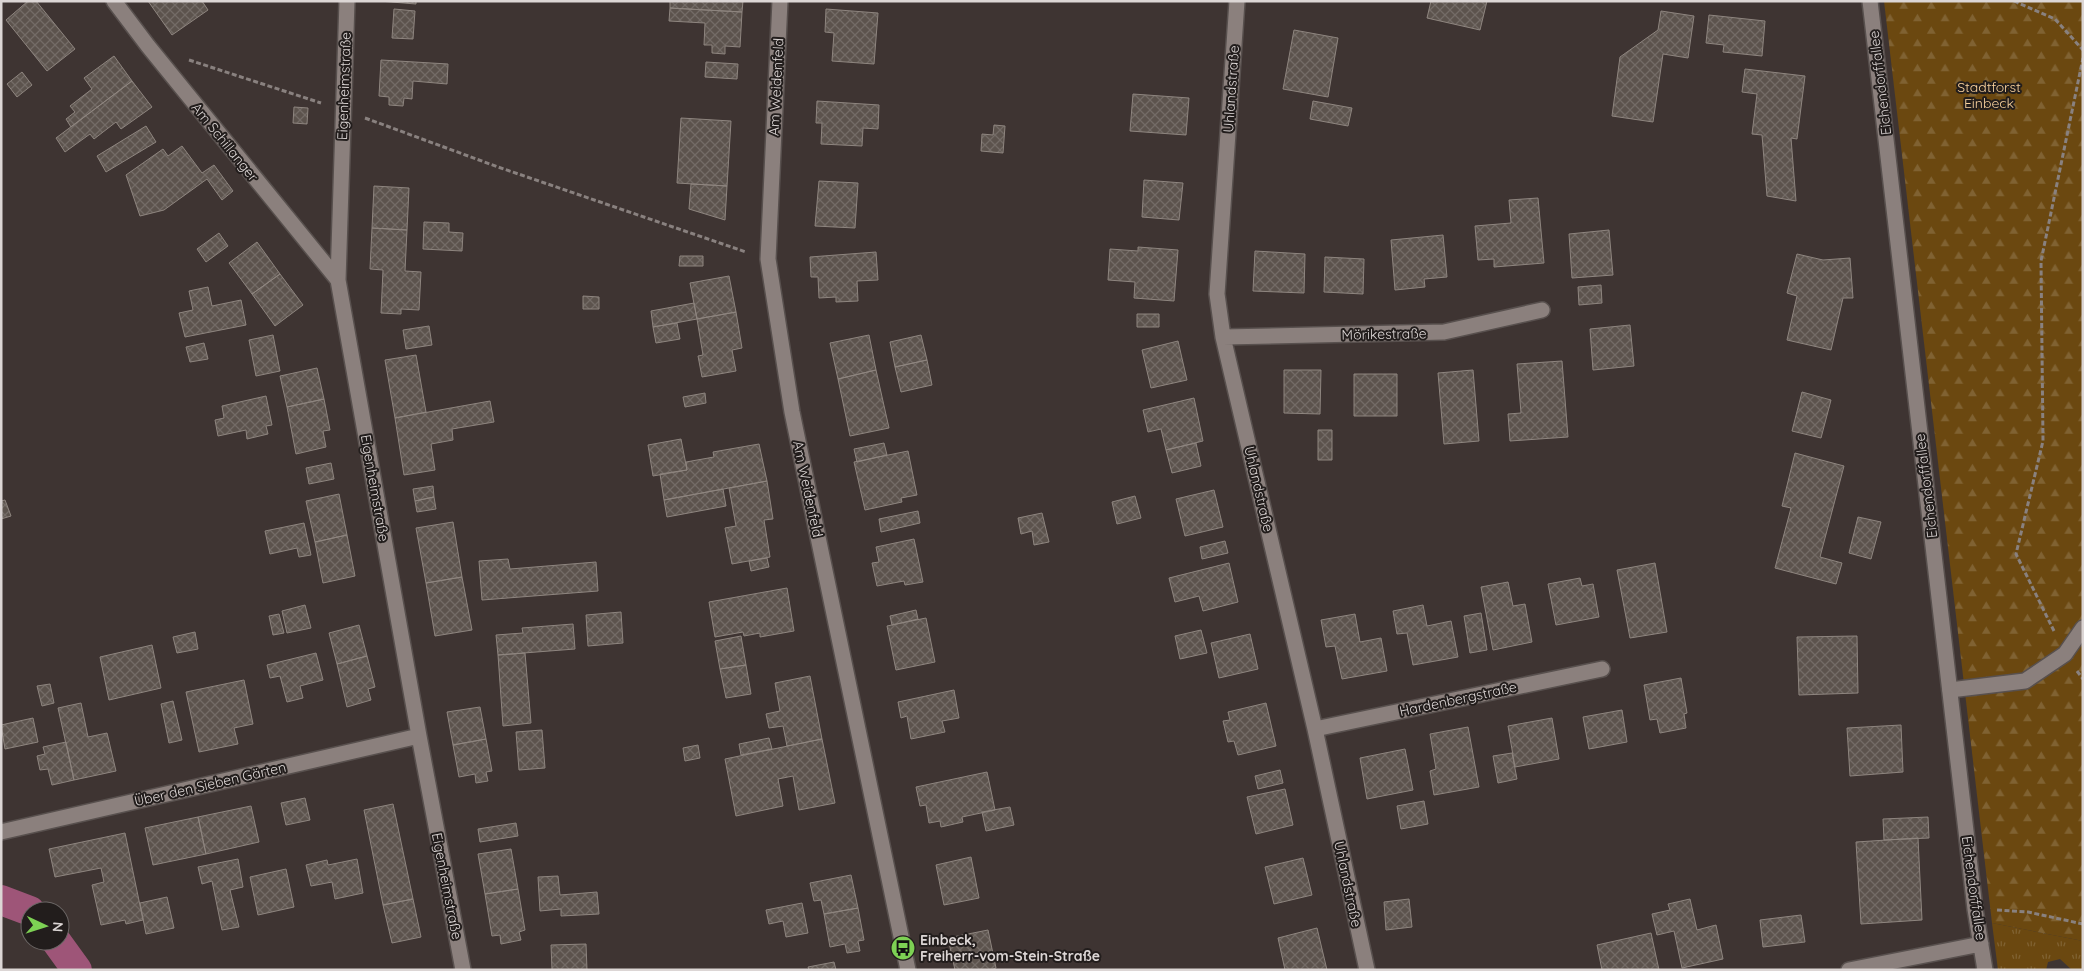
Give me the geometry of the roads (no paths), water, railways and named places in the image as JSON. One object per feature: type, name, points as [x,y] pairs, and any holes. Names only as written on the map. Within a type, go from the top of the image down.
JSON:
[{"type":"street","name":"Am Schillanger","points":[[114,1],[148,46],[338,280]]},
{"type":"street","name":"Eigenheimstraße","points":[[347,1],[338,280],[419,736],[463,970]]},
{"type":"street","name":"Am Weidenfeld","points":[[780,1],[768,259],[792,412],[908,970]]},
{"type":"street","name":"Uhlandstraße","points":[[1237,1],[1217,294],[1223,337],[1315,729],[1367,970]]},
{"type":"street","name":"Eichendorffallee","points":[[1870,1],[1975,909],[1985,970]]},
{"type":"street","name":"Mörikestraße","points":[[1223,337],[1444,332],[1542,310]]},
{"type":"street","points":[[1950,690],[2026,682],[2065,654],[2083,628]]},
{"type":"street","name":"Hardenbergstraße","points":[[1315,729],[1602,669]]},
{"type":"street","name":"Über den Sieben Gärten","points":[[1,832],[419,736]]},
{"type":"street","points":[[1849,970],[1981,944]]},
{"type":"waterway","points":[[1,900],[20,907]]},
{"type":"waterway","points":[[63,951],[77,970]]},
{"type":"place","name":"Einbeck, Freiherr-vom-Stein-Straße","points":[[903,948]]},
{"type":"park label","name":"Stadtforst Einbeck","points":[[1989,95]]}]
